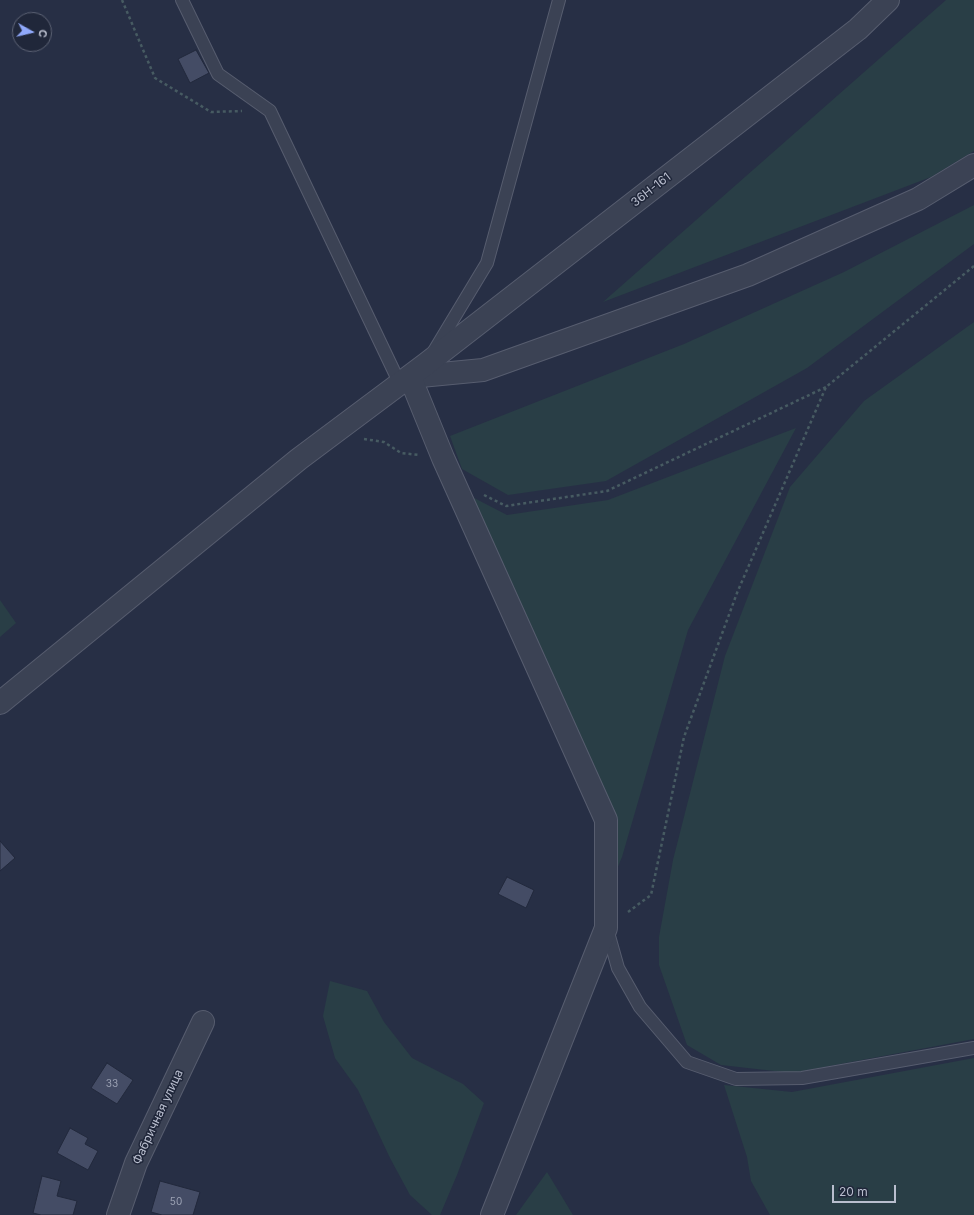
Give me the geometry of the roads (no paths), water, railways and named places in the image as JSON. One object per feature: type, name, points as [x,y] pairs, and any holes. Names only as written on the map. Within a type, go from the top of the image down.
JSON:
[{"type":"street","name":"36Н-161","points":[[0,703],[299,459],[412,375],[852,34],[888,0]]},
{"type":"street","points":[[492,1215],[606,928],[606,820],[443,458],[412,375],[483,370],[748,275],[918,199],[974,165]]},
{"type":"street","name":"Фабричная улица","points":[[118,1215],[136,1163],[202,1022]]},
{"type":"lane","points":[[182,0],[218,74],[270,111],[412,375],[487,262],[545,57],[559,0]]},
{"type":"lane","points":[[606,928],[618,968],[640,1007],[687,1062],[736,1079],[802,1078],[974,1048]]}]
